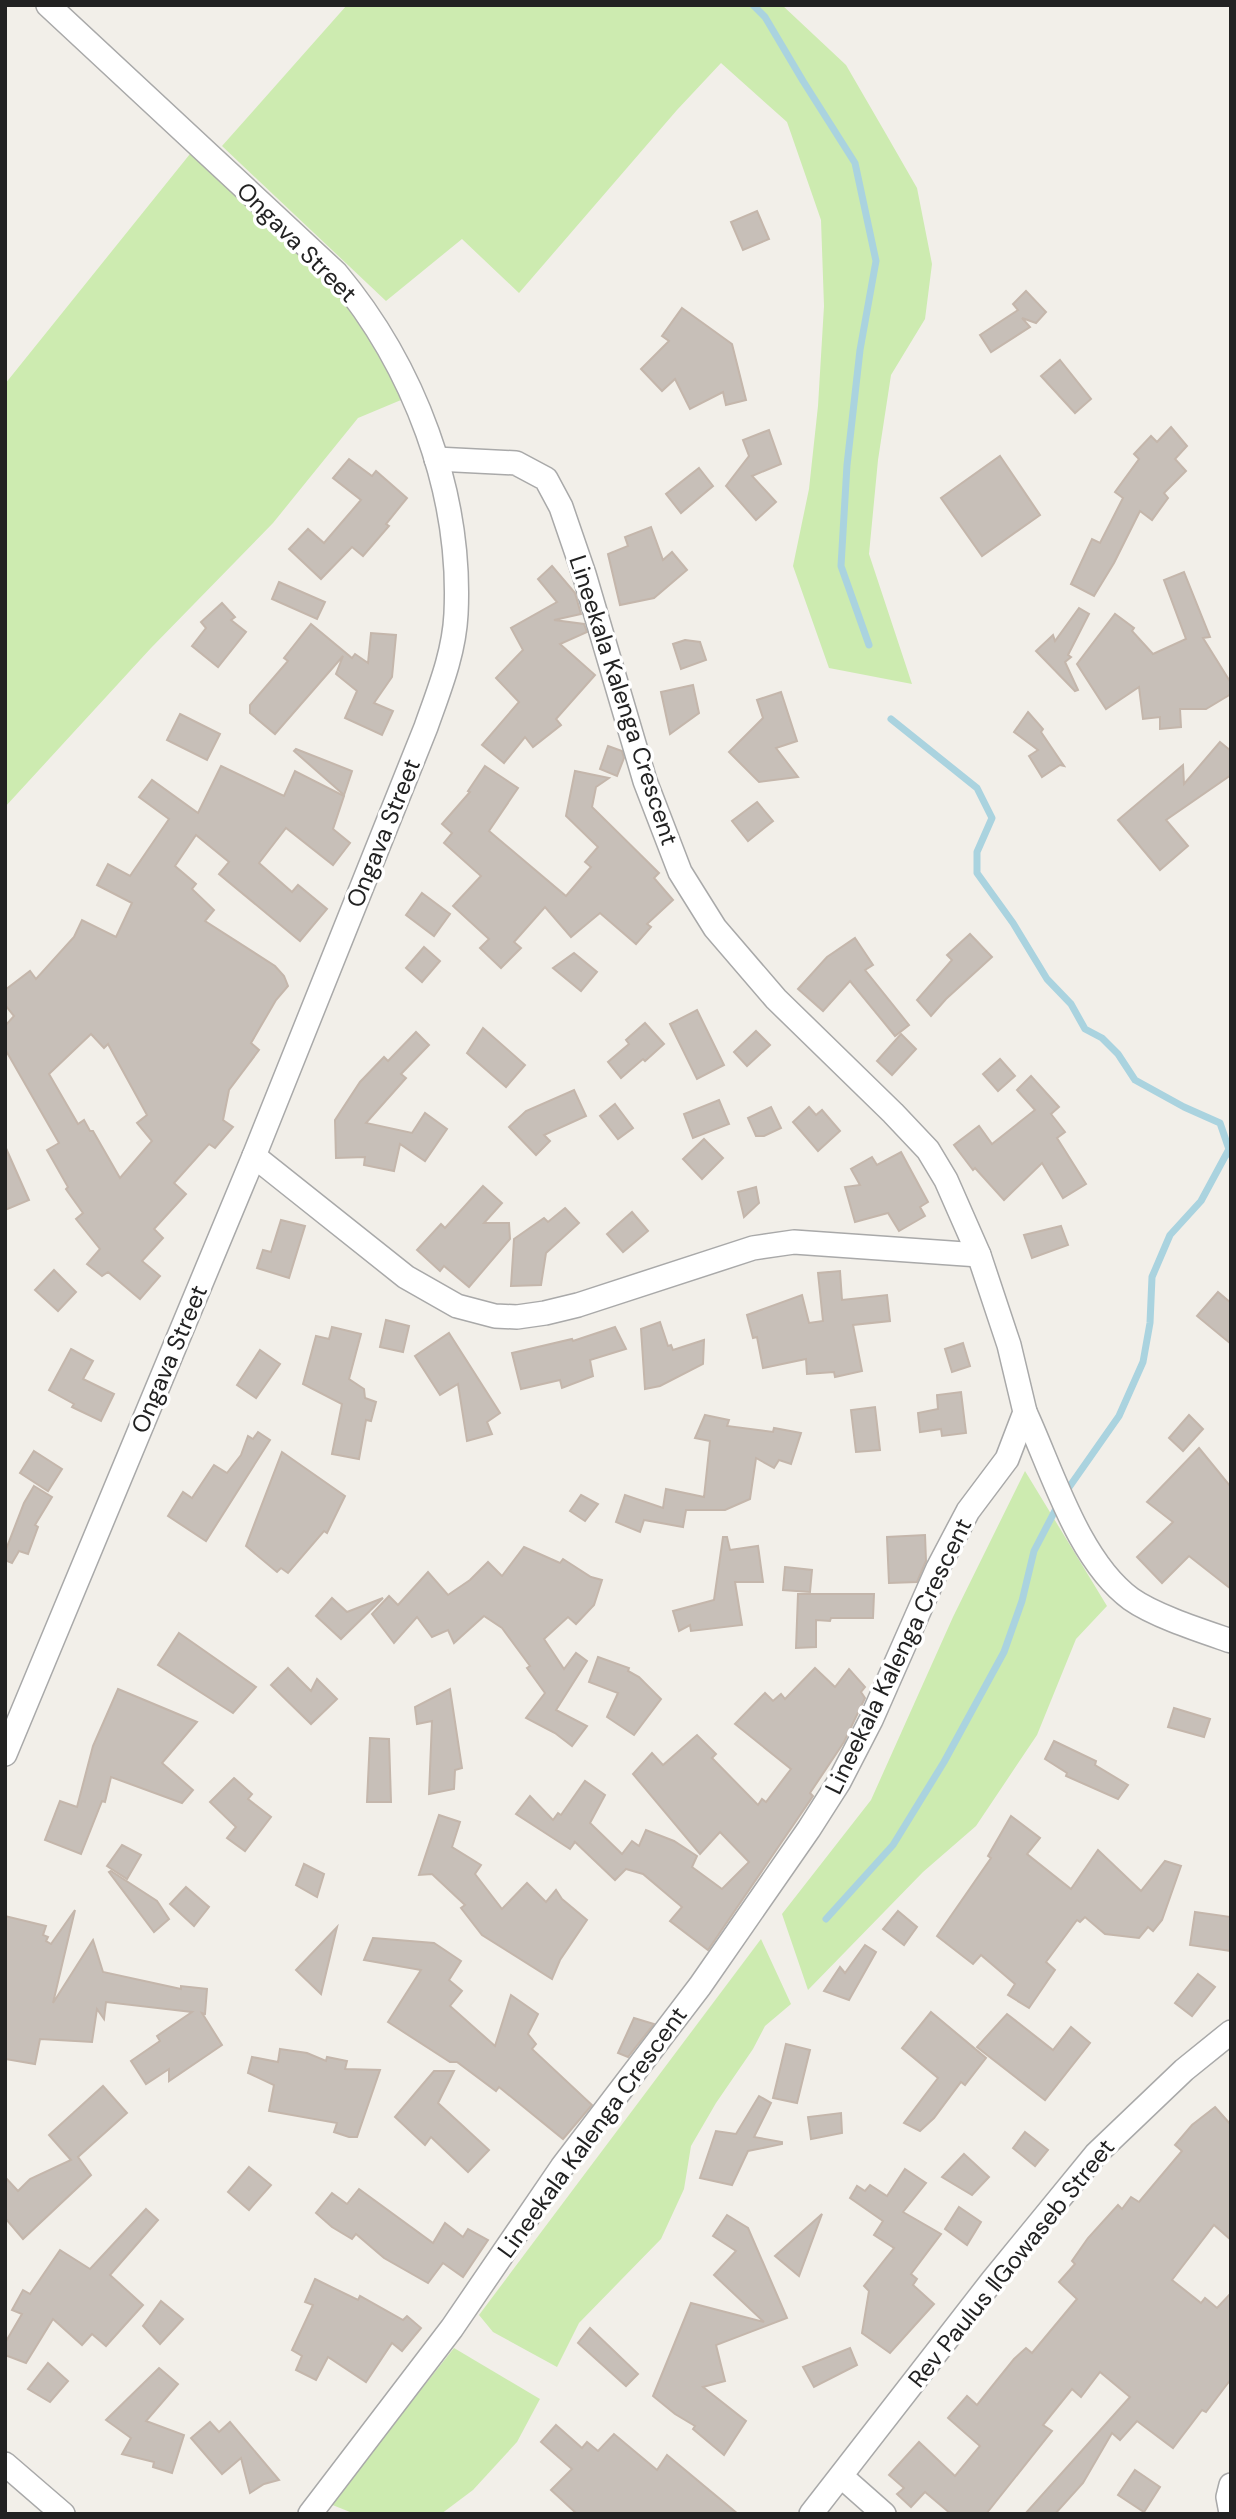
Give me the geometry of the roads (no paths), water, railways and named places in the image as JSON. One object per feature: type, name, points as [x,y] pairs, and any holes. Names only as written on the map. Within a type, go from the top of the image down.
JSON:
[{"type":"street","name":"Ongava Street","points":[[5,1754],[254,1156],[448,667],[456,615],[455,557],[436,459],[402,371],[359,302],[342,281],[48,5]]},
{"type":"street","name":"Lineekala Kalenga Crescent","points":[[310,2514],[452,2328],[562,2167],[699,1986],[809,1829],[839,1782],[871,1720],[937,1568],[968,1511],[1007,1459],[1025,1412],[1009,1345],[979,1255],[956,1200],[928,1150],[776,999],[715,928],[680,872],[645,780],[584,573],[561,507],[546,479],[516,463],[436,459]]},
{"type":"street","points":[[254,1156],[407,1277],[457,1306],[495,1316],[545,1313],[578,1305],[752,1248],[794,1242],[979,1255]]},
{"type":"street","points":[[1025,1412],[1065,1508],[1111,1579],[1132,1599],[1231,1641]]},
{"type":"street","name":"Rev Paulus ǁGowaseb Street","points":[[811,2514],[992,2281],[1096,2154],[1185,2070],[1231,2032]]},
{"type":"street","points":[[5,2464],[63,2514]]},
{"type":"street","points":[[841,2476],[884,2514]]},
{"type":"street","points":[[1231,2485],[1228,2497],[1231,2513]]},
{"type":"waterway","points":[[753,5],[765,17],[855,163],[876,261],[860,350],[847,465],[841,566],[869,645]]},
{"type":"waterway","points":[[891,719],[977,788],[992,818],[977,852],[977,873],[1013,923],[1047,979],[1071,1004],[1085,1029],[1102,1038],[1118,1054],[1135,1080],[1220,1123],[1231,1155]]},
{"type":"waterway","points":[[1065,1493],[1119,1416],[1143,1362],[1150,1323],[1152,1277],[1170,1235],[1201,1201],[1228,1151]]},
{"type":"waterway","points":[[826,1919],[893,1845],[944,1762],[1004,1652],[1022,1601],[1034,1551],[1059,1503]]}]
